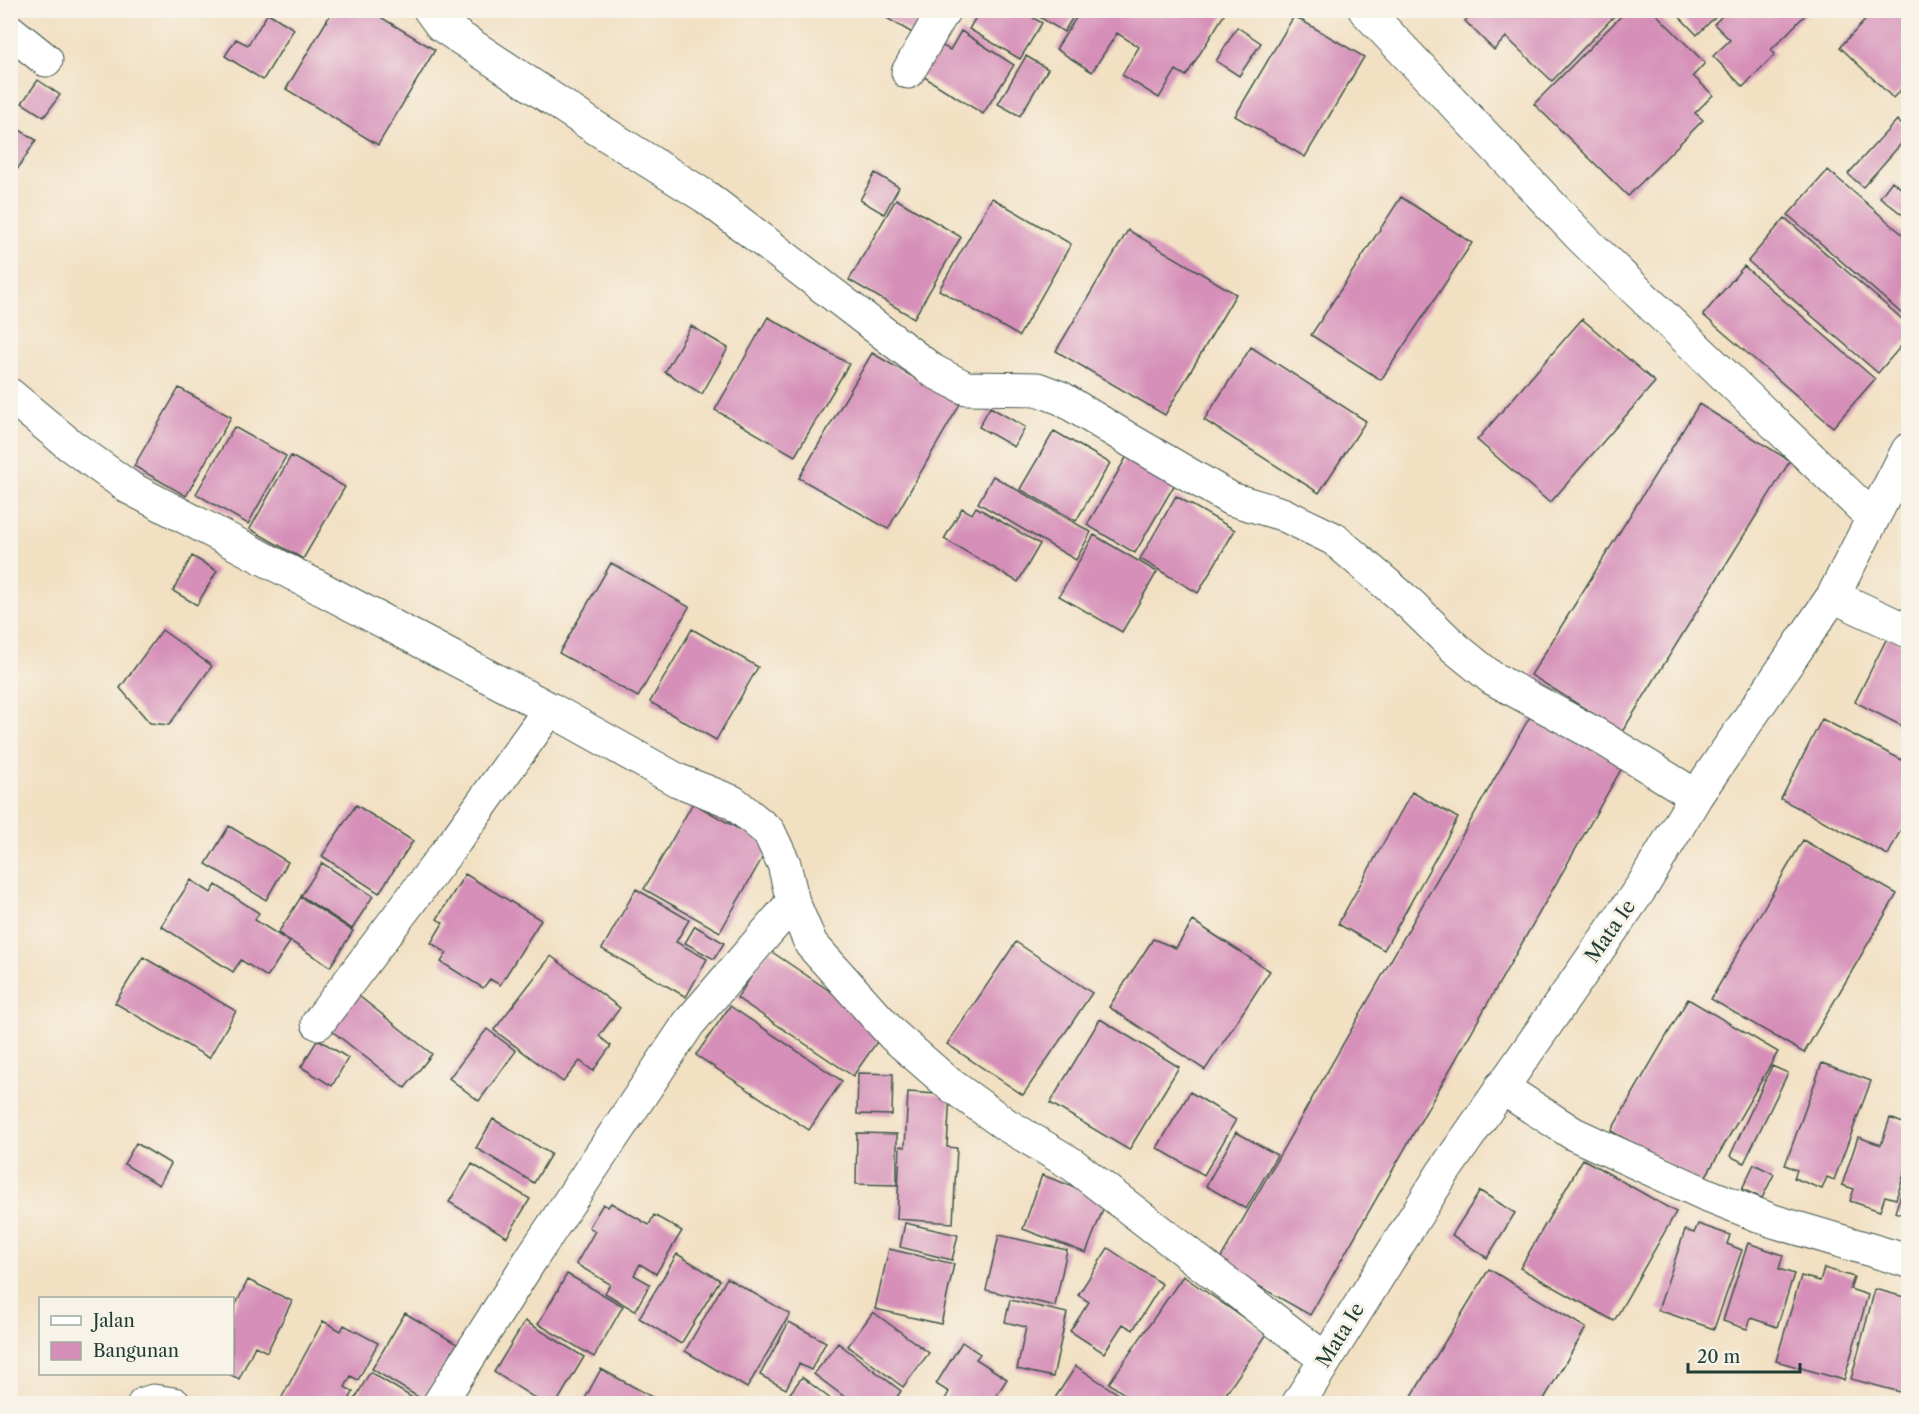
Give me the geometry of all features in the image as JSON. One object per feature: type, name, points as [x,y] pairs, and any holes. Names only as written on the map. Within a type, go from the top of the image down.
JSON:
[{"type":"street","points":[[430,10],[441,25],[596,128],[706,197],[933,371],[966,388],[1036,389],[1061,398],[1232,499],[1282,514],[1334,539],[1411,604],[1454,647],[1492,678],[1597,735],[1696,796]]},
{"type":"street","points":[[908,72],[944,10]]},
{"type":"street","points":[[1365,10],[1583,238],[1873,518]]},
{"type":"street","points":[[10,31],[46,60]]},
{"type":"street","points":[[10,395],[70,445],[130,488],[550,709],[677,780],[733,802],[770,832],[784,864],[793,902],[811,945],[893,1035],[948,1083],[1005,1124],[1072,1164],[1325,1359]]},
{"type":"street","name":"Mata Ie","points":[[1298,1404],[1442,1174],[1643,885],[1696,796],[1833,596],[1908,450]]},
{"type":"street","points":[[1833,596],[1908,631]]},
{"type":"street","points":[[318,1023],[456,840],[550,709]]},
{"type":"street","points":[[439,1404],[531,1259],[689,1023],[793,902]]},
{"type":"street","points":[[1501,1087],[1574,1134],[1705,1194],[1773,1221],[1908,1261]]},
{"type":"street","points":[[144,1404],[153,1401],[174,1404]]},
{"type":"building","points":[[333,10],[369,10],[435,50],[378,145],[286,89]]},
{"type":"building","points":[[873,10],[934,10],[919,37]]},
{"type":"building","points":[[980,10],[1021,10],[1042,23],[1020,59],[969,29]]},
{"type":"building","points":[[1028,10],[1077,10],[1064,32]]},
{"type":"building","points":[[1081,10],[1227,10],[1186,76],[1176,70],[1159,98],[1122,75],[1139,47],[1117,33],[1092,72],[1056,49]]},
{"type":"building","points":[[1475,10],[1620,10],[1552,81],[1506,37],[1494,50],[1465,21]]},
{"type":"building","points":[[1627,10],[1652,10],[1705,63],[1693,76],[1713,95],[1695,113],[1703,120],[1628,196],[1534,104]]},
{"type":"building","points":[[1673,10],[1722,10],[1697,35]]},
{"type":"building","points":[[1728,10],[1810,10],[1771,50],[1775,54],[1743,87],[1713,56],[1730,40],[1714,24]]},
{"type":"building","points":[[1875,10],[1908,10],[1908,82],[1893,98],[1840,47]]},
{"type":"building","points":[[268,13],[294,29],[263,80],[225,56],[236,39],[248,45]]},
{"type":"building","points":[[1294,16],[1364,57],[1305,157],[1235,116]]},
{"type":"building","points":[[1237,27],[1261,43],[1239,76],[1216,61]]},
{"type":"building","points":[[961,31],[1014,65],[983,114],[921,75],[941,45],[950,50]]},
{"type":"building","points":[[1026,56],[1048,69],[1020,116],[998,104]]},
{"type":"building","points":[[38,80],[60,95],[44,117],[22,103]]},
{"type":"building","points":[[1897,120],[1908,131],[1908,136],[1863,187],[1848,174]]},
{"type":"building","points":[[10,124],[36,140],[10,181]]},
{"type":"building","points":[[1828,170],[1908,239],[1908,319],[1788,215]]},
{"type":"building","points":[[875,173],[899,187],[884,214],[860,200]]},
{"type":"building","points":[[1892,181],[1908,194],[1908,219],[1880,197]]},
{"type":"building","points":[[1401,197],[1472,243],[1381,380],[1311,335]]},
{"type":"building","points":[[992,198],[1071,244],[1019,336],[939,290]]},
{"type":"building","points":[[896,199],[961,237],[914,318],[849,280]]},
{"type":"building","points":[[1785,218],[1908,324],[1908,338],[1878,373],[1748,261]]},
{"type":"building","points":[[1128,230],[1236,294],[1165,415],[1056,351]]},
{"type":"building","points":[[1744,266],[1875,379],[1833,427],[1703,315]]},
{"type":"building","points":[[768,317],[849,364],[795,456],[715,410]]},
{"type":"building","points":[[1582,319],[1655,382],[1550,503],[1477,440]]},
{"type":"building","points":[[691,326],[728,348],[702,394],[665,372]]},
{"type":"building","points":[[1251,347],[1366,421],[1319,493],[1204,420]]},
{"type":"building","points":[[872,353],[960,404],[888,529],[799,478]]},
{"type":"building","points":[[179,388],[231,417],[186,496],[134,466]]},
{"type":"building","points":[[1699,404],[1790,461],[1622,732],[1531,675]]},
{"type":"building","points":[[990,407],[1025,427],[1014,447],[979,427]]},
{"type":"building","points":[[234,427],[286,456],[248,524],[196,494]]},
{"type":"building","points":[[1054,431],[1110,463],[1076,521],[1020,489]]},
{"type":"building","points":[[291,456],[345,487],[303,559],[250,529]]},
{"type":"building","points":[[1127,456],[1175,484],[1135,553],[1087,525]]},
{"type":"building","points":[[993,476],[1091,532],[1076,560],[978,503]]},
{"type":"building","points":[[1176,496],[1235,530],[1198,593],[1140,559]]},
{"type":"building","points":[[976,507],[1040,544],[1018,582],[944,539],[962,508],[972,514]]},
{"type":"building","points":[[1094,535],[1157,572],[1122,632],[1059,596]]},
{"type":"building","points":[[192,556],[217,571],[197,605],[173,591]]},
{"type":"building","points":[[611,563],[689,607],[638,697],[559,653]]},
{"type":"building","points":[[692,629],[758,667],[716,740],[650,702]]},
{"type":"building","points":[[162,630],[212,666],[169,725],[150,723],[120,688]]},
{"type":"building","points":[[1888,636],[1908,647],[1908,729],[1855,702]]},
{"type":"building","points":[[1532,713],[1623,766],[1310,1315],[1218,1263]]},
{"type":"building","points":[[1822,719],[1908,763],[1908,815],[1888,855],[1781,799]]},
{"type":"building","points":[[1412,792],[1458,818],[1384,950],[1338,924]]},
{"type":"building","points":[[693,803],[769,846],[720,932],[644,889]]},
{"type":"building","points":[[356,805],[413,841],[379,893],[322,856]]},
{"type":"building","points":[[229,826],[288,862],[266,900],[206,864]]},
{"type":"building","points":[[1803,840],[1897,894],[1804,1053],[1711,999]]},
{"type":"building","points":[[322,863],[373,896],[352,929],[301,896]]},
{"type":"building","points":[[465,874],[541,920],[500,985],[490,979],[483,988],[441,962],[447,953],[431,943],[443,923],[437,919]]},
{"type":"building","points":[[191,880],[211,893],[216,885],[259,913],[255,920],[290,942],[267,977],[241,960],[233,972],[161,926]]},
{"type":"building","points":[[636,889],[689,920],[676,942],[707,959],[686,997],[602,949]]},
{"type":"building","points":[[301,897],[353,931],[330,967],[278,933]]},
{"type":"building","points":[[1193,921],[1270,971],[1205,1070],[1109,1007],[1153,939],[1176,948]]},
{"type":"building","points":[[695,926],[724,943],[714,959],[685,943]]},
{"type":"building","points":[[1016,942],[1092,993],[1023,1095],[947,1044]]},
{"type":"building","points":[[769,950],[886,1029],[853,1076],[737,998]]},
{"type":"building","points":[[551,956],[620,1008],[599,1036],[611,1046],[593,1071],[580,1061],[563,1082],[494,1030]]},
{"type":"building","points":[[143,957],[236,1011],[209,1058],[115,1003]]},
{"type":"building","points":[[350,989],[432,1054],[405,1088],[323,1024]]},
{"type":"building","points":[[1688,999],[1778,1052],[1702,1183],[1611,1131]]},
{"type":"building","points":[[730,1006],[842,1081],[809,1130],[696,1055]]},
{"type":"building","points":[[1100,1019],[1179,1067],[1129,1150],[1050,1103]]},
{"type":"building","points":[[487,1029],[516,1051],[479,1101],[449,1078]]},
{"type":"building","points":[[318,1039],[348,1058],[332,1086],[301,1067]]},
{"type":"building","points":[[1822,1063],[1871,1081],[1834,1180],[1827,1177],[1822,1189],[1794,1178],[1797,1170],[1785,1165]]},
{"type":"building","points":[[1772,1066],[1788,1073],[1744,1163],[1730,1156]]},
{"type":"building","points":[[858,1073],[893,1074],[892,1115],[857,1114]]},
{"type":"building","points":[[908,1092],[950,1095],[947,1147],[957,1148],[953,1223],[897,1219],[900,1146],[905,1147]]},
{"type":"building","points":[[1190,1092],[1236,1120],[1204,1175],[1157,1148]]},
{"type":"building","points":[[1890,1118],[1908,1125],[1908,1162],[1896,1199],[1885,1196],[1880,1211],[1850,1201],[1854,1189],[1842,1185],[1858,1137],[1881,1145]]},
{"type":"building","points":[[493,1119],[551,1154],[534,1183],[476,1148]]},
{"type":"building","points":[[1236,1132],[1277,1155],[1246,1209],[1206,1186]]},
{"type":"building","points":[[857,1133],[897,1134],[897,1185],[856,1184]]},
{"type":"building","points":[[136,1143],[171,1164],[159,1185],[124,1164]]},
{"type":"building","points":[[1583,1159],[1676,1212],[1614,1321],[1520,1268]]},
{"type":"building","points":[[472,1164],[530,1199],[507,1237],[449,1202]]},
{"type":"building","points":[[1754,1164],[1774,1174],[1762,1198],[1742,1189]]},
{"type":"building","points":[[1908,1174],[1908,1217],[1895,1212]]},
{"type":"building","points":[[1042,1175],[1107,1199],[1086,1253],[1023,1229]]},
{"type":"building","points":[[1480,1191],[1515,1213],[1487,1258],[1452,1235]]},
{"type":"building","points":[[611,1203],[649,1225],[654,1215],[682,1231],[656,1274],[640,1264],[634,1275],[650,1284],[635,1311],[605,1293],[610,1284],[576,1264],[595,1231],[589,1227],[603,1204],[608,1207]]},
{"type":"building","points":[[905,1223],[958,1235],[952,1260],[900,1247]]},
{"type":"building","points":[[1698,1224],[1730,1235],[1727,1244],[1742,1250],[1714,1329],[1658,1310],[1685,1230],[1694,1233]]},
{"type":"building","points":[[999,1235],[1067,1250],[1055,1306],[986,1290]]},
{"type":"building","points":[[1748,1243],[1783,1255],[1779,1269],[1794,1274],[1777,1327],[1751,1318],[1747,1329],[1723,1321]]},
{"type":"building","points":[[1108,1248],[1162,1284],[1133,1330],[1123,1324],[1104,1353],[1070,1331],[1089,1302],[1078,1295]]},
{"type":"building","points":[[889,1249],[954,1264],[941,1324],[875,1309]]},
{"type":"building","points":[[677,1254],[720,1280],[681,1344],[639,1318]]},
{"type":"building","points":[[1824,1268],[1854,1277],[1850,1289],[1868,1295],[1844,1380],[1776,1361],[1801,1276],[1820,1281]]},
{"type":"building","points":[[1489,1269],[1586,1328],[1541,1404],[1407,1404]]},
{"type":"building","points":[[567,1274],[623,1306],[594,1357],[538,1324]]},
{"type":"building","points":[[1183,1276],[1267,1334],[1219,1404],[1138,1404],[1109,1383]]},
{"type":"building","points":[[727,1278],[790,1314],[747,1388],[685,1351]]},
{"type":"building","points":[[248,1280],[292,1301],[267,1352],[255,1346],[239,1379],[231,1375],[234,1375],[234,1308]]},
{"type":"building","points":[[1875,1289],[1908,1298],[1908,1394],[1851,1379]]},
{"type":"building","points":[[1010,1300],[1067,1313],[1053,1377],[1017,1369],[1026,1327],[1005,1322]]},
{"type":"building","points":[[873,1312],[929,1353],[903,1387],[848,1346]]},
{"type":"building","points":[[405,1313],[457,1344],[423,1400],[372,1369]]},
{"type":"building","points":[[323,1321],[341,1331],[344,1325],[378,1343],[358,1380],[351,1376],[345,1387],[353,1392],[347,1404],[290,1404],[281,1399]]},
{"type":"building","points":[[525,1321],[584,1357],[556,1404],[544,1404],[494,1372]]},
{"type":"building","points":[[789,1322],[826,1342],[811,1370],[799,1364],[786,1389],[760,1375]]},
{"type":"building","points":[[962,1342],[980,1354],[976,1359],[1007,1379],[991,1404],[947,1404],[944,1401],[949,1392],[936,1384]]},
{"type":"building","points":[[838,1343],[901,1391],[892,1404],[854,1404],[814,1374]]},
{"type":"building","points":[[1076,1366],[1133,1404],[1051,1404]]},
{"type":"building","points":[[601,1369],[665,1404],[582,1404]]},
{"type":"building","points":[[370,1372],[416,1400],[414,1404],[363,1404],[355,1399]]},
{"type":"building","points":[[802,1377],[837,1404],[782,1404]]}]
